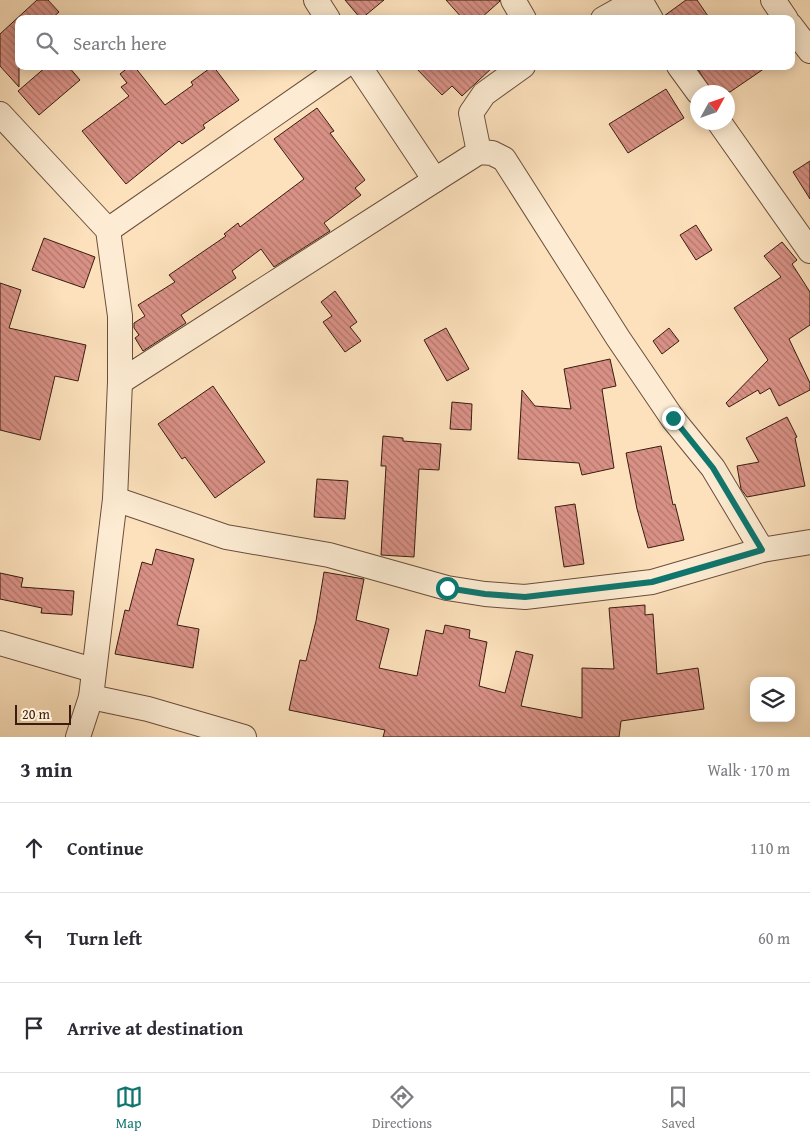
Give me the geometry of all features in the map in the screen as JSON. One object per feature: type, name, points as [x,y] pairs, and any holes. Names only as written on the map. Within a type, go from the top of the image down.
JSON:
[{"type":"street","points":[[316,0],[325,15]]},
{"type":"street","points":[[513,0],[522,15]]},
{"type":"street","points":[[610,15],[638,0],[648,15]]},
{"type":"street","points":[[772,0],[783,15]]},
{"type":"street","points":[[795,31],[810,51]]},
{"type":"street","points":[[108,230],[338,70]]},
{"type":"street","points":[[362,70],[436,180]]},
{"type":"street","points":[[480,152],[471,113],[484,94],[517,70]]},
{"type":"street","points":[[682,70],[693,85]]},
{"type":"street","points":[[0,114],[108,230],[120,316],[120,382],[115,499],[91,697],[78,737]]},
{"type":"street","points":[[725,130],[810,250]]},
{"type":"street","points":[[120,382],[480,152],[492,153],[504,159],[513,172],[618,338],[673,418],[713,468],[762,550]]},
{"type":"street","points":[[115,499],[226,537],[329,555],[447,588],[485,594],[525,597],[652,582],[762,550],[810,542]]},
{"type":"street","points":[[0,643],[93,670]]},
{"type":"street","points":[[91,697],[148,709],[244,737]]},
{"type":"building","points":[[37,0],[48,0],[59,12],[56,15],[21,15]]},
{"type":"building","points":[[345,0],[384,0],[366,15],[358,15]]},
{"type":"building","points":[[446,0],[500,1],[484,15],[459,15]]},
{"type":"building","points":[[686,0],[697,0],[707,15],[665,15]]},
{"type":"building","points":[[15,20],[15,70],[19,70],[19,87],[0,66],[0,34]]},
{"type":"building","points":[[42,70],[71,70],[80,80],[39,115],[18,91]]},
{"type":"building","points":[[125,70],[137,70],[165,105],[193,85],[191,82],[208,70],[216,70],[239,100],[203,125],[205,128],[182,144],[179,141],[126,184],[82,131],[129,96],[121,87],[127,83],[120,74]]},
{"type":"building","points":[[418,70],[490,70],[462,96],[452,86],[442,95]]},
{"type":"building","points":[[698,70],[762,70],[735,89],[735,85],[708,85]]},
{"type":"building","points":[[666,89],[684,118],[628,153],[609,124]]},
{"type":"building","points":[[317,108],[334,131],[330,133],[365,180],[355,188],[361,195],[324,223],[330,231],[274,267],[261,249],[232,271],[236,278],[181,315],[186,323],[143,351],[135,338],[139,335],[134,328],[134,323],[145,316],[138,305],[175,282],[169,275],[226,236],[224,234],[238,223],[240,227],[304,179],[274,139]]},
{"type":"building","points":[[810,161],[810,199],[793,172]]},
{"type":"building","points":[[696,225],[712,250],[696,260],[680,235]]},
{"type":"building","points":[[44,238],[95,257],[84,288],[32,270]]},
{"type":"building","points":[[782,242],[797,260],[792,264],[810,292],[810,325],[789,339],[810,383],[810,390],[779,406],[770,388],[760,394],[758,390],[729,407],[726,403],[768,360],[734,308],[781,277],[764,256]]},
{"type":"building","points":[[0,283],[21,290],[9,328],[86,345],[78,381],[55,376],[40,440],[0,430]]},
{"type":"building","points":[[335,291],[357,322],[350,327],[361,341],[345,352],[323,322],[332,316],[321,302]]},
{"type":"building","points":[[446,328],[469,369],[447,381],[424,340]]},
{"type":"building","points":[[669,328],[679,341],[662,354],[653,341]]},
{"type":"building","points":[[610,359],[616,386],[602,389],[614,468],[582,475],[579,463],[518,459],[522,390],[535,406],[571,409],[564,369]]},
{"type":"building","points":[[213,386],[265,462],[215,498],[185,457],[182,459],[158,424]]},
{"type":"building","points":[[452,402],[472,404],[471,430],[450,429]]},
{"type":"building","points":[[787,417],[797,437],[795,438],[805,486],[747,497],[741,489],[737,466],[759,462],[746,438]]},
{"type":"building","points":[[383,436],[403,438],[403,441],[441,444],[439,470],[419,469],[414,557],[381,555],[386,466],[381,466]]},
{"type":"building","points":[[661,446],[673,505],[675,504],[684,540],[648,548],[637,509],[626,453]]},
{"type":"building","points":[[317,479],[348,481],[345,519],[314,517]]},
{"type":"building","points":[[575,504],[584,564],[564,567],[555,507]]},
{"type":"building","points":[[156,549],[194,559],[177,625],[199,629],[193,668],[115,654],[125,610],[129,611],[142,562],[152,565]]},
{"type":"building","points":[[324,572],[364,579],[356,620],[389,629],[379,668],[417,676],[426,630],[443,634],[445,625],[470,630],[469,638],[487,642],[479,686],[505,693],[516,651],[533,655],[521,706],[582,718],[582,668],[614,669],[609,608],[645,605],[645,615],[653,614],[657,674],[698,668],[704,709],[621,721],[619,737],[383,737],[385,730],[289,710],[300,660],[306,661],[316,621]]},
{"type":"building","points":[[0,573],[23,578],[21,587],[74,591],[72,615],[41,613],[42,608],[0,599]]},
{"type":"route","points":[[447,588],[485,594],[525,597],[652,582],[762,550],[713,468],[695,443],[673,418]]}]
